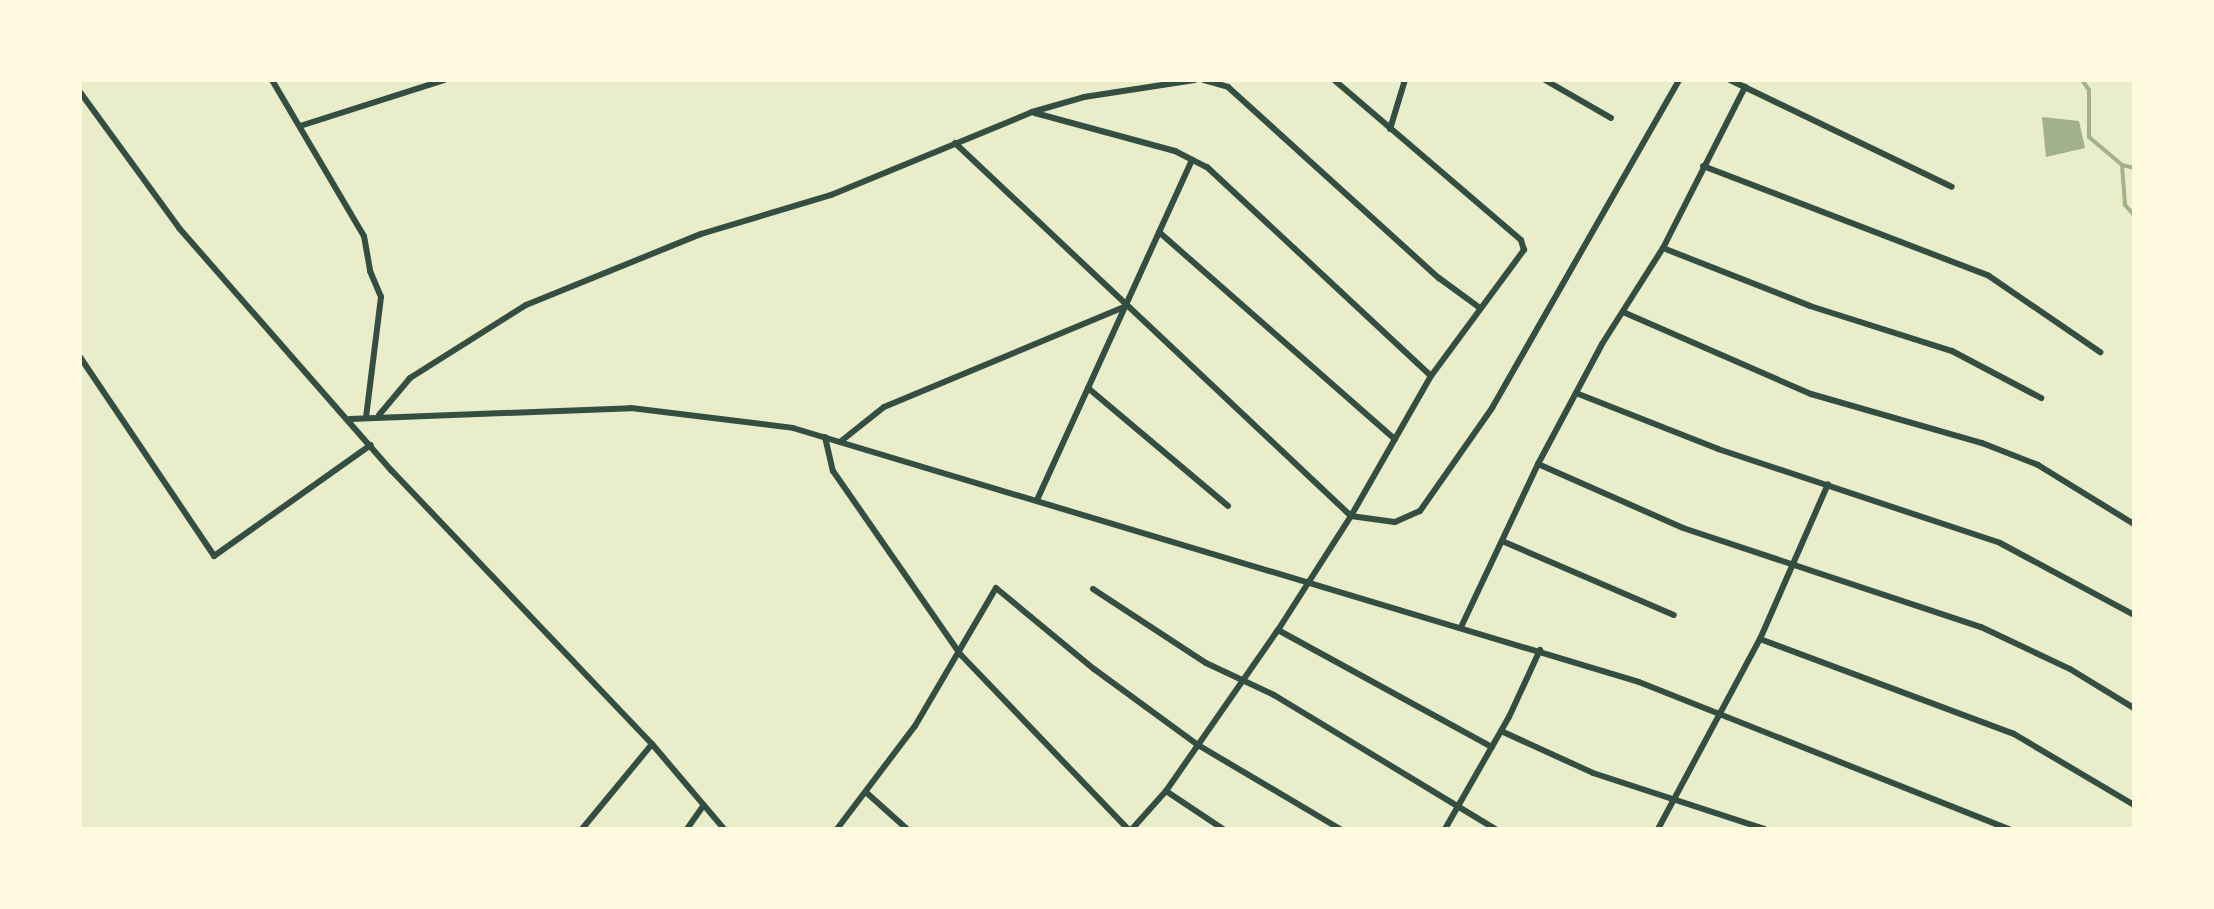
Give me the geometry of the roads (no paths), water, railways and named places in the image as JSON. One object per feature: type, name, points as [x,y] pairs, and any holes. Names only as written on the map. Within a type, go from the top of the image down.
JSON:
[{"type":"street","points":[[272,80],[364,236],[370,271],[381,297],[366,417]]},
{"type":"street","points":[[300,126],[444,80]]},
{"type":"street","points":[[379,415],[417,373],[526,305],[701,234],[831,195],[1032,112],[1084,97],[1195,80]]},
{"type":"street","points":[[1204,80],[1228,87],[1439,278],[1480,308]]},
{"type":"street","points":[[825,437],[833,471],[961,655],[1130,829],[1166,791],[1278,630],[1351,516],[1431,376],[1524,243],[1334,80]]},
{"type":"street","points":[[1390,129],[1405,80]]},
{"type":"street","points":[[1545,80],[1611,118]]},
{"type":"street","points":[[955,143],[1125,307],[1351,516],[1395,522],[1420,511],[1533,342],[1679,80]]},
{"type":"street","points":[[1730,80],[1952,187]]},
{"type":"street","points":[[1462,625],[1538,464],[1576,393],[1663,248],[1745,87]]},
{"type":"street","points":[[80,92],[179,228],[371,445],[652,744],[724,829]]},
{"type":"street","points":[[1032,112],[1207,167],[1431,376]]},
{"type":"street","points":[[1037,500],[1192,160]]},
{"type":"street","points":[[1703,166],[1989,276],[2100,352]]},
{"type":"street","points":[[1159,232],[1395,439]]},
{"type":"street","points":[[1663,248],[1810,306],[1952,351],[2041,398]]},
{"type":"street","points":[[840,442],[884,407],[1125,307]]},
{"type":"street","points":[[1623,312],[1811,394],[1982,443],[2038,465],[2134,524]]},
{"type":"street","points":[[80,357],[214,556],[371,445]]},
{"type":"street","points":[[1088,388],[1228,506]]},
{"type":"street","points":[[1576,393],[1718,449],[2000,543],[2134,615]]},
{"type":"street","points":[[350,419],[379,415],[631,408],[793,428],[1540,650],[1721,714],[2009,829]]},
{"type":"street","points":[[1538,464],[1683,528],[1795,562],[1981,627],[2070,669],[2134,708]]},
{"type":"street","points":[[1658,829],[1760,639],[1828,484]]},
{"type":"street","points":[[1502,541],[1674,615]]},
{"type":"street","points":[[837,829],[868,794],[961,655],[992,590],[1001,588],[1094,669],[1198,745],[1340,829]]},
{"type":"street","points":[[1093,589],[1206,663],[1243,680],[1495,829]]},
{"type":"street","points":[[1278,630],[1492,747]]},
{"type":"street","points":[[1760,639],[2014,734],[2134,805]]},
{"type":"street","points":[[1445,829],[1501,731],[1540,650]]},
{"type":"street","points":[[1501,731],[1593,773],[1764,829]]},
{"type":"street","points":[[582,829],[652,744]]},
{"type":"street","points":[[1166,791],[1223,829]]},
{"type":"street","points":[[868,794],[907,829]]},
{"type":"street","points":[[687,829],[704,805]]},
{"type":"street","points":[[572,829],[588,822]]},
{"type":"waterway","points":[[2082,80],[2089,90],[2089,137],[2122,165],[2125,205],[2134,215]]},
{"type":"waterway","points":[[2122,165],[2134,168]]}]
